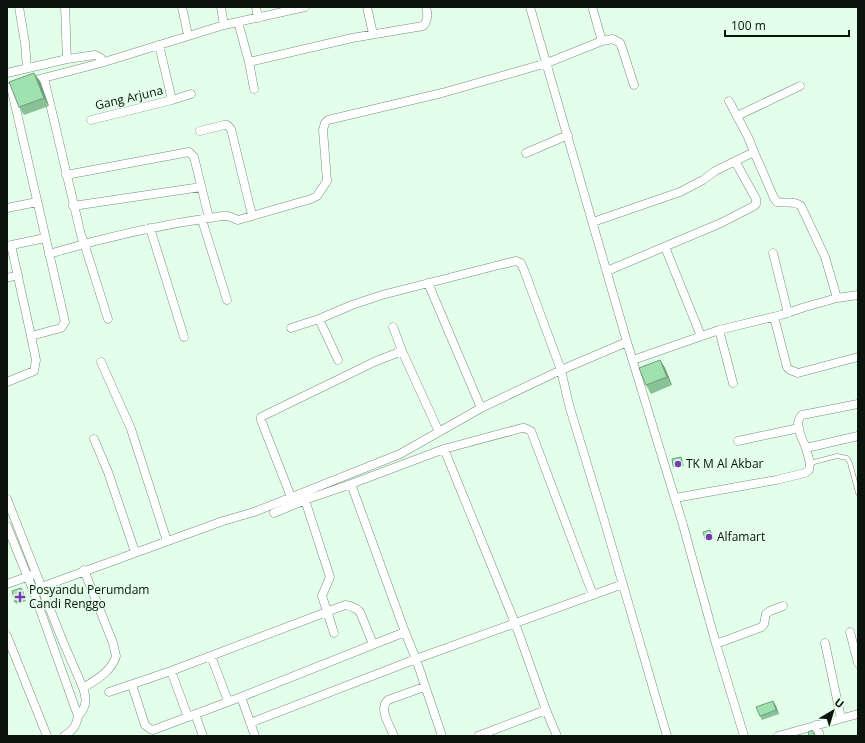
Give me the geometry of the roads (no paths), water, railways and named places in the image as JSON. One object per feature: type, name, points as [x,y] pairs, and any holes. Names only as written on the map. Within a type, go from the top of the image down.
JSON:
[{"type":"street","points":[[19,7],[25,43],[27,68]]},
{"type":"street","points":[[65,7],[65,35],[68,59]]},
{"type":"street","points":[[182,7],[188,35]]},
{"type":"street","points":[[221,7],[224,25]]},
{"type":"street","points":[[256,7],[258,18]]},
{"type":"street","points":[[31,336],[61,328],[65,322],[9,87],[101,63],[224,25],[305,7]]},
{"type":"street","points":[[367,7],[373,34]]},
{"type":"street","points":[[249,62],[345,39],[423,26],[427,19],[426,7]]},
{"type":"street","points":[[530,7],[627,342],[675,498],[716,644],[744,736]]},
{"type":"street","points":[[593,10],[602,41]]},
{"type":"street","points":[[238,22],[249,62],[254,89]]},
{"type":"street","points":[[49,254],[84,243],[150,228],[226,216],[237,220],[316,196],[327,181],[323,130],[325,123],[328,120],[442,93],[547,63],[602,41],[614,39],[620,43],[634,85]]},
{"type":"street","name":"Gang Arjuna","points":[[159,45],[172,100]]},
{"type":"street","points":[[7,73],[68,59],[95,55],[100,58],[101,63]]},
{"type":"street","points":[[44,78],[73,206],[108,319]]},
{"type":"street","points":[[737,116],[800,86]]},
{"type":"street","name":"Gang Arjuna","points":[[92,120],[191,94]]},
{"type":"street","points":[[729,101],[754,152],[774,198],[777,202],[794,202],[801,206],[825,257],[837,298]]},
{"type":"street","points":[[200,132],[224,125],[227,125],[231,130],[252,215]]},
{"type":"street","points":[[526,153],[568,135]]},
{"type":"street","points":[[66,174],[186,151],[189,152],[194,157],[201,186],[206,219],[227,300]]},
{"type":"street","points":[[593,222],[680,192],[703,180],[715,171],[754,152]]},
{"type":"street","points":[[607,270],[721,223],[754,206],[756,204],[756,200],[735,161]]},
{"type":"street","points":[[73,206],[201,186]]},
{"type":"street","points":[[7,208],[37,202]]},
{"type":"street","points":[[150,228],[184,337]]},
{"type":"street","points":[[7,382],[34,371],[36,360],[18,275],[9,246],[45,238]]},
{"type":"street","points":[[665,247],[701,336]]},
{"type":"street","points":[[773,253],[788,313]]},
{"type":"street","points":[[291,328],[319,319],[352,305],[428,283],[509,262],[516,261],[521,263],[561,370],[569,405],[667,736]]},
{"type":"street","points":[[7,278],[18,275]]},
{"type":"street","points":[[428,283],[481,408]]},
{"type":"street","points":[[633,360],[719,330],[774,317],[837,298],[858,294]]},
{"type":"street","points":[[774,317],[787,366],[793,372],[798,373],[858,357]]},
{"type":"street","points":[[319,319],[338,360]]},
{"type":"street","points":[[393,328],[439,432]]},
{"type":"street","points":[[719,330],[733,383]]},
{"type":"street","points":[[33,590],[135,552],[223,521],[254,512],[400,454],[481,408],[561,370],[627,342]]},
{"type":"street","points":[[291,497],[261,417],[374,362],[402,351]]},
{"type":"street","points":[[101,362],[131,429],[167,541]]},
{"type":"street","points":[[675,498],[776,480],[805,473],[809,470],[810,463],[799,428],[799,418],[802,415],[858,404]]},
{"type":"street","points":[[274,513],[305,500],[444,449],[525,428],[530,431],[593,595]]},
{"type":"street","points":[[738,441],[799,428]]},
{"type":"street","points":[[806,448],[858,436]]},
{"type":"street","points":[[94,439],[108,472],[135,552]]},
{"type":"street","points":[[444,449],[515,623],[546,710],[557,736]]},
{"type":"street","points":[[350,484],[416,659],[424,687],[442,736]]},
{"type":"street","points":[[7,499],[61,637],[86,696],[86,704],[83,711],[78,716]]},
{"type":"street","points":[[305,500],[330,577],[329,582],[322,592],[322,596],[334,633]]},
{"type":"street","points":[[16,523],[7,526],[33,590],[78,716],[77,725],[64,736]]},
{"type":"street","points":[[14,543],[23,540]]},
{"type":"street","points":[[83,688],[110,668],[116,656],[113,643],[84,570]]},
{"type":"street","points":[[7,584],[36,573]]},
{"type":"street","points":[[250,723],[416,659],[623,584]]},
{"type":"street","points":[[109,692],[171,671],[344,605],[356,608],[360,612],[373,644]]},
{"type":"street","points":[[716,644],[762,627],[766,614],[783,606]]},
{"type":"street","points":[[132,684],[145,725],[150,730],[153,730],[405,632]]},
{"type":"street","points":[[850,632],[858,663]]},
{"type":"street","points":[[7,636],[47,736]]},
{"type":"street","points":[[825,643],[841,718]]},
{"type":"street","points":[[211,656],[228,701]]},
{"type":"street","points":[[171,671],[191,715],[204,736]]},
{"type":"street","points":[[394,736],[383,708],[384,703],[388,700],[424,687]]},
{"type":"street","points":[[241,697],[255,736]]},
{"type":"street","points":[[478,736],[546,710]]},
{"type":"street","points":[[778,736],[858,714]]},
{"type":"street","points":[[816,725],[820,736]]},
{"type":"lane","points":[[810,463],[837,456],[847,458],[850,463],[858,493]]},
{"type":"place","name":"TK M Al Akbar","points":[[678,464]]},
{"type":"place","name":"Alfamart","points":[[709,537]]},
{"type":"place","name":"Posyandu Perumdam Candi Renggo","points":[[20,597]]}]
